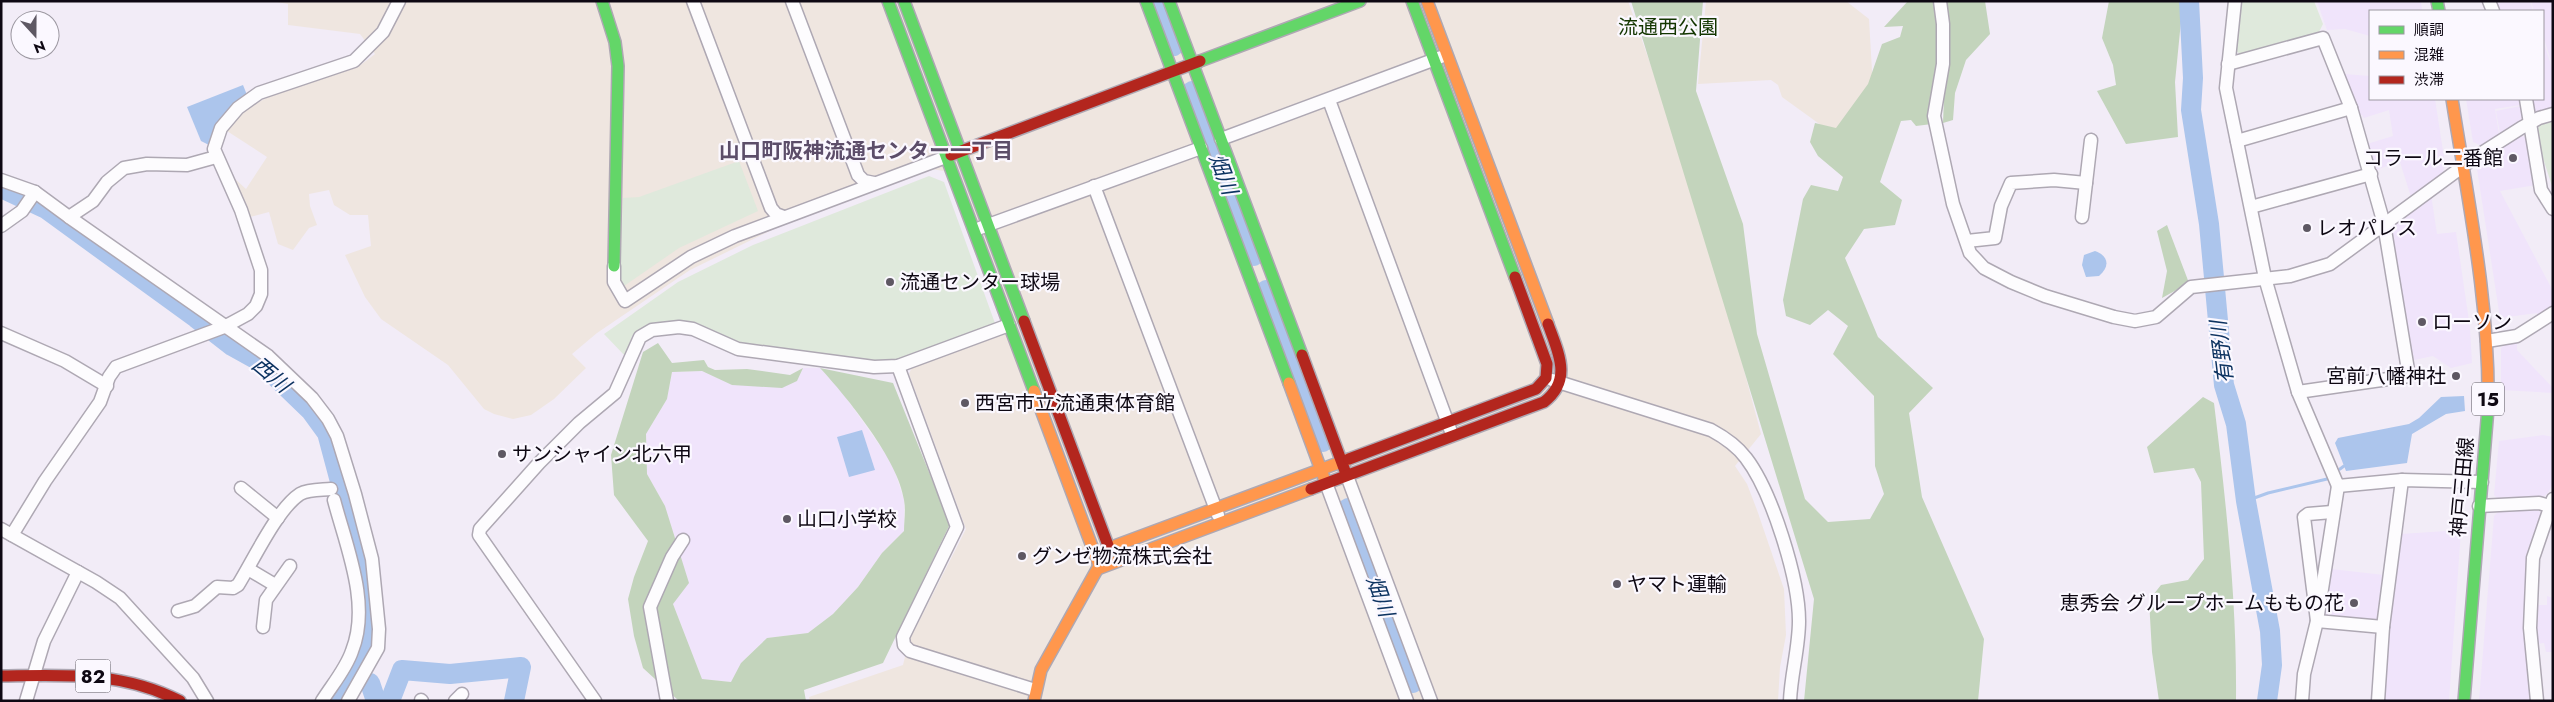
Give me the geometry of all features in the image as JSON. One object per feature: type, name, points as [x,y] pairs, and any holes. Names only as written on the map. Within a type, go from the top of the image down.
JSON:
[{"type":"street","points":[[207,701],[193,678],[120,598],[7,532],[100,402],[109,377],[116,368],[221,328],[248,314],[256,306],[261,294],[261,270],[241,210],[216,157],[214,147],[221,128],[238,108],[259,93],[354,61],[369,48],[382,32],[399,1]]},
{"type":"street","points":[[602,1],[615,42],[618,66],[614,282],[625,302],[691,257],[735,236],[1360,1]]},
{"type":"street","points":[[693,1],[771,208],[776,214],[784,217]]},
{"type":"street","points":[[792,1],[858,175],[864,180],[874,183]]},
{"type":"street","points":[[888,1],[1100,568]]},
{"type":"street","points":[[898,366],[957,527],[903,638],[904,645],[910,651],[1034,695],[1041,670],[1100,568],[1109,548],[904,1]]},
{"type":"street","points":[[1146,1],[1407,701],[1430,697],[1169,1]]},
{"type":"street","points":[[1109,548],[1536,389],[1546,378],[1547,364],[1412,1]]},
{"type":"street","points":[[1100,568],[1544,402],[1552,397],[1561,382],[1562,365],[1560,356],[1428,1]]},
{"type":"street","points":[[1940,1],[1943,24],[1942,64],[1934,116],[1953,204],[1968,241],[1970,253],[1984,268],[2045,296],[2114,317],[2135,320],[2156,317],[2191,287],[2259,280],[2310,272],[2330,264],[2462,166],[2530,124],[2553,114]]},
{"type":"street","points":[[2235,1],[2226,88],[2250,207],[2259,280],[2298,392],[2338,486],[2332,512],[2317,621],[2304,674],[2302,701]]},
{"type":"street","points":[[2228,64],[2323,38],[2351,108],[2384,224],[2394,272],[2409,376],[2298,392]]},
{"type":"street","points":[[1221,139],[1448,55]]},
{"type":"street","points":[[1328,100],[1452,436]]},
{"type":"street","name":"神戸三田線","points":[[2452,100],[2481,282],[2487,341],[2488,395],[2464,701]]},
{"type":"street","points":[[2526,100],[2541,190],[2553,209]]},
{"type":"street","points":[[2237,140],[2351,108]]},
{"type":"street","points":[[2082,218],[2092,140]]},
{"type":"street","points":[[974,230],[1201,148]]},
{"type":"street","points":[[69,217],[93,201],[107,182],[124,168],[147,164],[187,165],[216,157]]},
{"type":"street","points":[[2250,207],[2371,174]]},
{"type":"street","points":[[1,180],[35,192],[221,328],[268,356],[312,398],[328,419],[337,436],[372,559],[379,630],[378,648],[348,701]]},
{"type":"street","points":[[1968,241],[1995,238],[2001,206],[2011,184],[2054,180],[2086,183]]},
{"type":"street","points":[[1094,186],[1221,522]]},
{"type":"street","points":[[1,226],[22,211],[35,192]]},
{"type":"street","points":[[1250,278],[1271,270]]},
{"type":"street","points":[[2487,341],[2517,336],[2553,313]]},
{"type":"street","points":[[595,701],[479,535],[480,529],[539,463],[579,423],[615,393],[640,337],[652,330],[679,327],[693,329],[738,349],[874,367],[898,366],[1009,325]]},
{"type":"street","points":[[1,333],[65,361],[107,386]]},
{"type":"street","points":[[1546,378],[1711,430],[1725,438],[1746,458],[1761,485],[1782,538],[1794,577],[1799,620],[1790,701]]},
{"type":"street","points":[[2338,486],[2402,480],[2482,482]]},
{"type":"street","points":[[2378,701],[2383,627],[2402,480]]},
{"type":"street","points":[[241,488],[278,518]]},
{"type":"street","points":[[178,611],[195,606],[217,587],[233,588],[238,585],[278,518],[299,495],[307,491],[354,495]]},
{"type":"street","points":[[322,701],[352,651],[358,628],[359,605],[333,492]]},
{"type":"street","points":[[2479,506],[2552,504],[2533,558],[2530,628],[2537,701]]},
{"type":"street","points":[[2317,621],[2304,517],[2308,514],[2332,512]]},
{"type":"street","points":[[667,701],[650,607],[672,557],[683,540]]},
{"type":"street","points":[[263,627],[266,600],[290,566]]},
{"type":"street","points":[[2311,570],[2325,568]]},
{"type":"street","points":[[248,569],[275,585]]},
{"type":"street","points":[[26,701],[44,641],[78,572]]},
{"type":"street","points":[[2317,621],[2383,627]]},
{"type":"street","name":"82","points":[[1,676],[32,679],[94,676],[128,680],[180,701]]},
{"type":"shaded area","points":[[271,1],[1628,1],[1699,201],[1761,434],[1735,466],[1747,484],[1784,589],[1786,635],[1780,667],[1778,701],[810,701],[809,697],[903,665],[909,641],[966,529],[909,374],[913,365],[1005,333],[944,171],[931,169],[776,228],[690,270],[597,333],[572,354],[586,368],[554,399],[531,415],[513,419],[484,409],[448,365],[381,319],[365,297],[345,255],[371,246],[368,215],[350,215],[334,205],[329,190],[309,194],[310,206],[317,225],[309,228],[293,250],[278,244],[269,212],[250,217],[234,178],[246,189],[267,157],[227,131],[240,113],[266,98],[358,67],[375,54],[360,34],[288,25],[288,4]]},
{"type":"shaded area","points":[[1706,1],[1846,1],[1869,19],[1873,88],[1836,136],[1782,97],[1778,85],[1771,80],[1698,84]]},
{"type":"shaded area","points":[[2241,1],[2314,1],[2323,24],[2318,34],[2241,55],[2235,50]]},
{"type":"shaded area","points":[[2317,1],[2421,1],[2422,10],[2369,10],[2369,36],[2345,29],[2327,30]]},
{"type":"shaded area","points":[[2505,1],[2530,1],[2533,10],[2498,10],[2495,4]]},
{"type":"shaded area","points":[[2531,1],[2553,1],[2553,67],[2544,39],[2544,10],[2534,10]]},
{"type":"shaded area","points":[[2544,43],[2553,71],[2553,107],[2537,112],[2531,109],[2530,100],[2544,100]]},
{"type":"shaded area","points":[[2344,74],[2369,76],[2369,100],[2435,100],[2445,164],[2443,172],[2411,197],[2400,162],[2375,170],[2367,144],[2393,136],[2389,110],[2364,118],[2362,115],[2359,116]]},
{"type":"shaded area","points":[[2466,100],[2519,100],[2520,105],[2495,109],[2499,134],[2482,146],[2473,142]]},
{"type":"shaded area","points":[[2521,106],[2523,114],[2520,121],[2500,134],[2496,111]]},
{"type":"shaded area","points":[[2553,121],[2553,189],[2535,134],[2540,124]]},
{"type":"shaded area","points":[[2517,134],[2527,138],[2536,185],[2500,191],[2553,291],[2553,306],[2537,315],[2537,313],[2500,318],[2477,169],[2481,159]]},
{"type":"shaded area","points":[[739,161],[758,211],[679,248],[624,286],[620,276],[623,198],[639,197]]},
{"type":"shaded area","points":[[929,176],[944,182],[996,326],[894,363],[735,346],[652,324],[632,336],[626,357],[604,334],[678,282],[753,245]]},
{"type":"shaded area","points":[[2431,194],[2437,234],[2456,232],[2470,328],[2472,363],[2451,368],[2433,356],[2414,360],[2413,354],[2410,354],[2392,232],[2394,224]]},
{"type":"shaded area","points":[[2517,342],[2517,350],[2553,388],[2553,393],[2501,390],[2501,348],[2506,343]]},
{"type":"shaded area","name":"山口小学校","points":[[803,368],[820,368],[842,392],[892,463],[904,500],[904,531],[882,553],[858,587],[833,614],[808,633],[767,638],[741,663],[732,682],[702,679],[673,604],[665,506],[647,474],[646,434],[667,399],[672,372],[702,371],[732,385],[797,381]]},
{"type":"shaded area","points":[[2543,435],[2553,437],[2553,483],[2548,493],[2543,497],[2500,501],[2494,495],[2499,441]]},
{"type":"shaded area","points":[[2537,508],[2541,514],[2531,554],[2532,701],[2479,701],[2494,516],[2499,511]]},
{"type":"shaded area","points":[[2461,530],[2449,701],[2383,701],[2388,628],[2401,534]]},
{"type":"shaded area","points":[[2331,569],[2384,575],[2380,617],[2374,622],[2328,617],[2323,610]]},
{"type":"shaded area","points":[[2547,596],[2553,598],[2553,652],[2546,652],[2544,643],[2536,644],[2536,605],[2547,605]]},
{"type":"green space","name":"流通西公園","points":[[1631,1],[1703,1],[1696,91],[1743,224],[1757,334],[1805,499],[1828,522],[1870,519],[1884,494],[1875,466],[1874,396],[1833,354],[1848,326],[1828,310],[1810,325],[1786,316],[1783,300],[1803,199],[1811,185],[1838,191],[1843,177],[1818,156],[1810,142],[1815,123],[1836,128],[1868,84],[1882,44],[1900,37],[1903,26],[1884,27],[1908,1],[1985,1],[1990,34],[1966,60],[1955,93],[1953,120],[1943,123],[1945,74],[1932,124],[1916,126],[1911,120],[1901,121],[1880,182],[1902,200],[1895,225],[1864,229],[1845,258],[1878,337],[1933,388],[1909,413],[1922,497],[1984,639],[1978,701],[1804,701],[1814,599]]},
{"type":"green space","points":[[2109,1],[2183,1],[2175,82],[2178,137],[2126,144],[2097,91],[2116,85],[2113,65],[2102,38]]},
{"type":"green space","points":[[2167,225],[2189,283],[2162,298],[2167,271],[2157,231]]},
{"type":"green space","points":[[658,343],[672,363],[704,360],[708,367],[715,370],[747,369],[790,375],[803,368],[797,381],[782,388],[732,385],[702,371],[672,372],[667,399],[646,434],[647,474],[665,506],[689,583],[673,604],[702,679],[731,682],[741,663],[767,638],[808,633],[833,614],[858,587],[882,553],[904,531],[904,500],[893,467],[857,412],[820,368],[893,383],[950,524],[883,663],[804,690],[806,701],[679,701],[643,668],[634,636],[628,599],[648,541],[614,495],[611,455],[643,352]]},
{"type":"green space","points":[[2203,397],[2214,403],[2223,477],[2233,589],[2236,701],[2159,701],[2152,652],[2149,600],[2161,585],[2188,580],[2204,559],[2201,482],[2194,468],[2154,473],[2147,447]]},
{"type":"water","points":[[243,85],[247,95],[209,145],[201,141],[187,107]]},
{"type":"water","points":[[2095,251],[2100,253],[2105,259],[2105,269],[2099,276],[2086,277],[2082,265],[2084,255]]},
{"type":"water","points":[[2464,396],[2465,411],[2446,414],[2412,434],[2407,463],[2346,471],[2335,443],[2338,438],[2409,424],[2419,418],[2441,397]]},
{"type":"water","points":[[862,430],[875,470],[849,477],[837,437]]},
{"type":"waterway","name":"畑川","points":[[1158,1],[1174,46]]},
{"type":"waterway","name":"有野川","points":[[2189,1],[2193,78],[2191,110],[2209,224],[2224,385],[2236,424],[2246,501],[2270,631],[2272,665],[2267,701]]},
{"type":"waterway","name":"畑川","points":[[1192,91],[1254,256]]},
{"type":"waterway","name":"西川","points":[[1,188],[46,209],[232,346],[259,361],[311,411],[327,433],[365,575],[370,616],[365,645],[353,672],[335,701]]},
{"type":"waterway","name":"畑川","points":[[1266,290],[1323,442]]},
{"type":"waterway","points":[[2340,469],[2344,466]]},
{"type":"waterway","points":[[2246,501],[2268,493],[2327,479]]},
{"type":"waterway","name":"畑川","points":[[1348,508],[1413,683]]},
{"type":"waterway","name":"西川","points":[[390,701],[402,670],[450,674],[521,667],[514,701]]},
{"type":"waterway","name":"西川","points":[[370,683],[376,701]]},
{"type":"traffic: fast","points":[[602,1],[615,42],[618,66],[614,266]]},
{"type":"traffic: fast","points":[[888,1],[1034,391]]},
{"type":"traffic: fast","points":[[904,1],[1024,321]]},
{"type":"traffic: fast","points":[[1146,1],[1289,383]]},
{"type":"traffic: fast","points":[[1169,1],[1302,355]]},
{"type":"traffic: fast","points":[[1200,61],[1360,1]]},
{"type":"traffic: fast","points":[[1412,1],[1515,277]]},
{"type":"traffic: fast","points":[[2437,1],[2439,10]]},
{"type":"traffic: fast","points":[[2464,701],[2488,408]]},
{"type":"traffic: slow","points":[[1427,1],[1548,324]]},
{"type":"traffic: slow","points":[[2452,100],[2482,291],[2488,369],[2488,408]]},
{"type":"traffic: slow","points":[[1289,383],[1324,478]]},
{"type":"traffic: slow","points":[[1034,391],[1100,568],[1311,489]]},
{"type":"traffic: slow","points":[[1034,701],[1041,670],[1109,548],[1349,459]]},
{"type":"traffic: jam","points":[[951,155],[1200,61]]},
{"type":"traffic: jam","points":[[1349,459],[1536,389],[1546,378],[1547,364],[1515,277]]},
{"type":"traffic: jam","points":[[1024,321],[1109,548]]},
{"type":"traffic: jam","points":[[1311,489],[1544,402],[1553,393],[1561,375],[1559,355],[1548,324]]},
{"type":"traffic: jam","points":[[1302,355],[1345,471]]},
{"type":"traffic: jam","points":[[1,676],[48,675],[114,680],[136,684],[180,701]]},
{"type":"place","name":"コラール二番館","points":[[2513,158]]},
{"type":"place","name":"レオパレス","points":[[2307,228]]},
{"type":"place","name":"流通センター球場","points":[[890,282]]},
{"type":"place","name":"ローソン","points":[[2422,322]]},
{"type":"place","name":"宮前八幡神社","points":[[2456,376]]},
{"type":"place","name":"西宮市立流通東体育館","points":[[965,403]]},
{"type":"place","name":"サンシャイン北六甲","points":[[502,454]]},
{"type":"place","name":"山口小学校","points":[[787,519]]},
{"type":"place","name":"グンゼ物流株式会社","points":[[1022,556]]},
{"type":"place","name":"ヤマト運輸","points":[[1617,584]]},
{"type":"place","name":"恵秀会 グループホームももの花","points":[[2354,603]]},
{"type":"district","name":"山口町阪神流通センター一丁目","points":[[866,151]]}]
